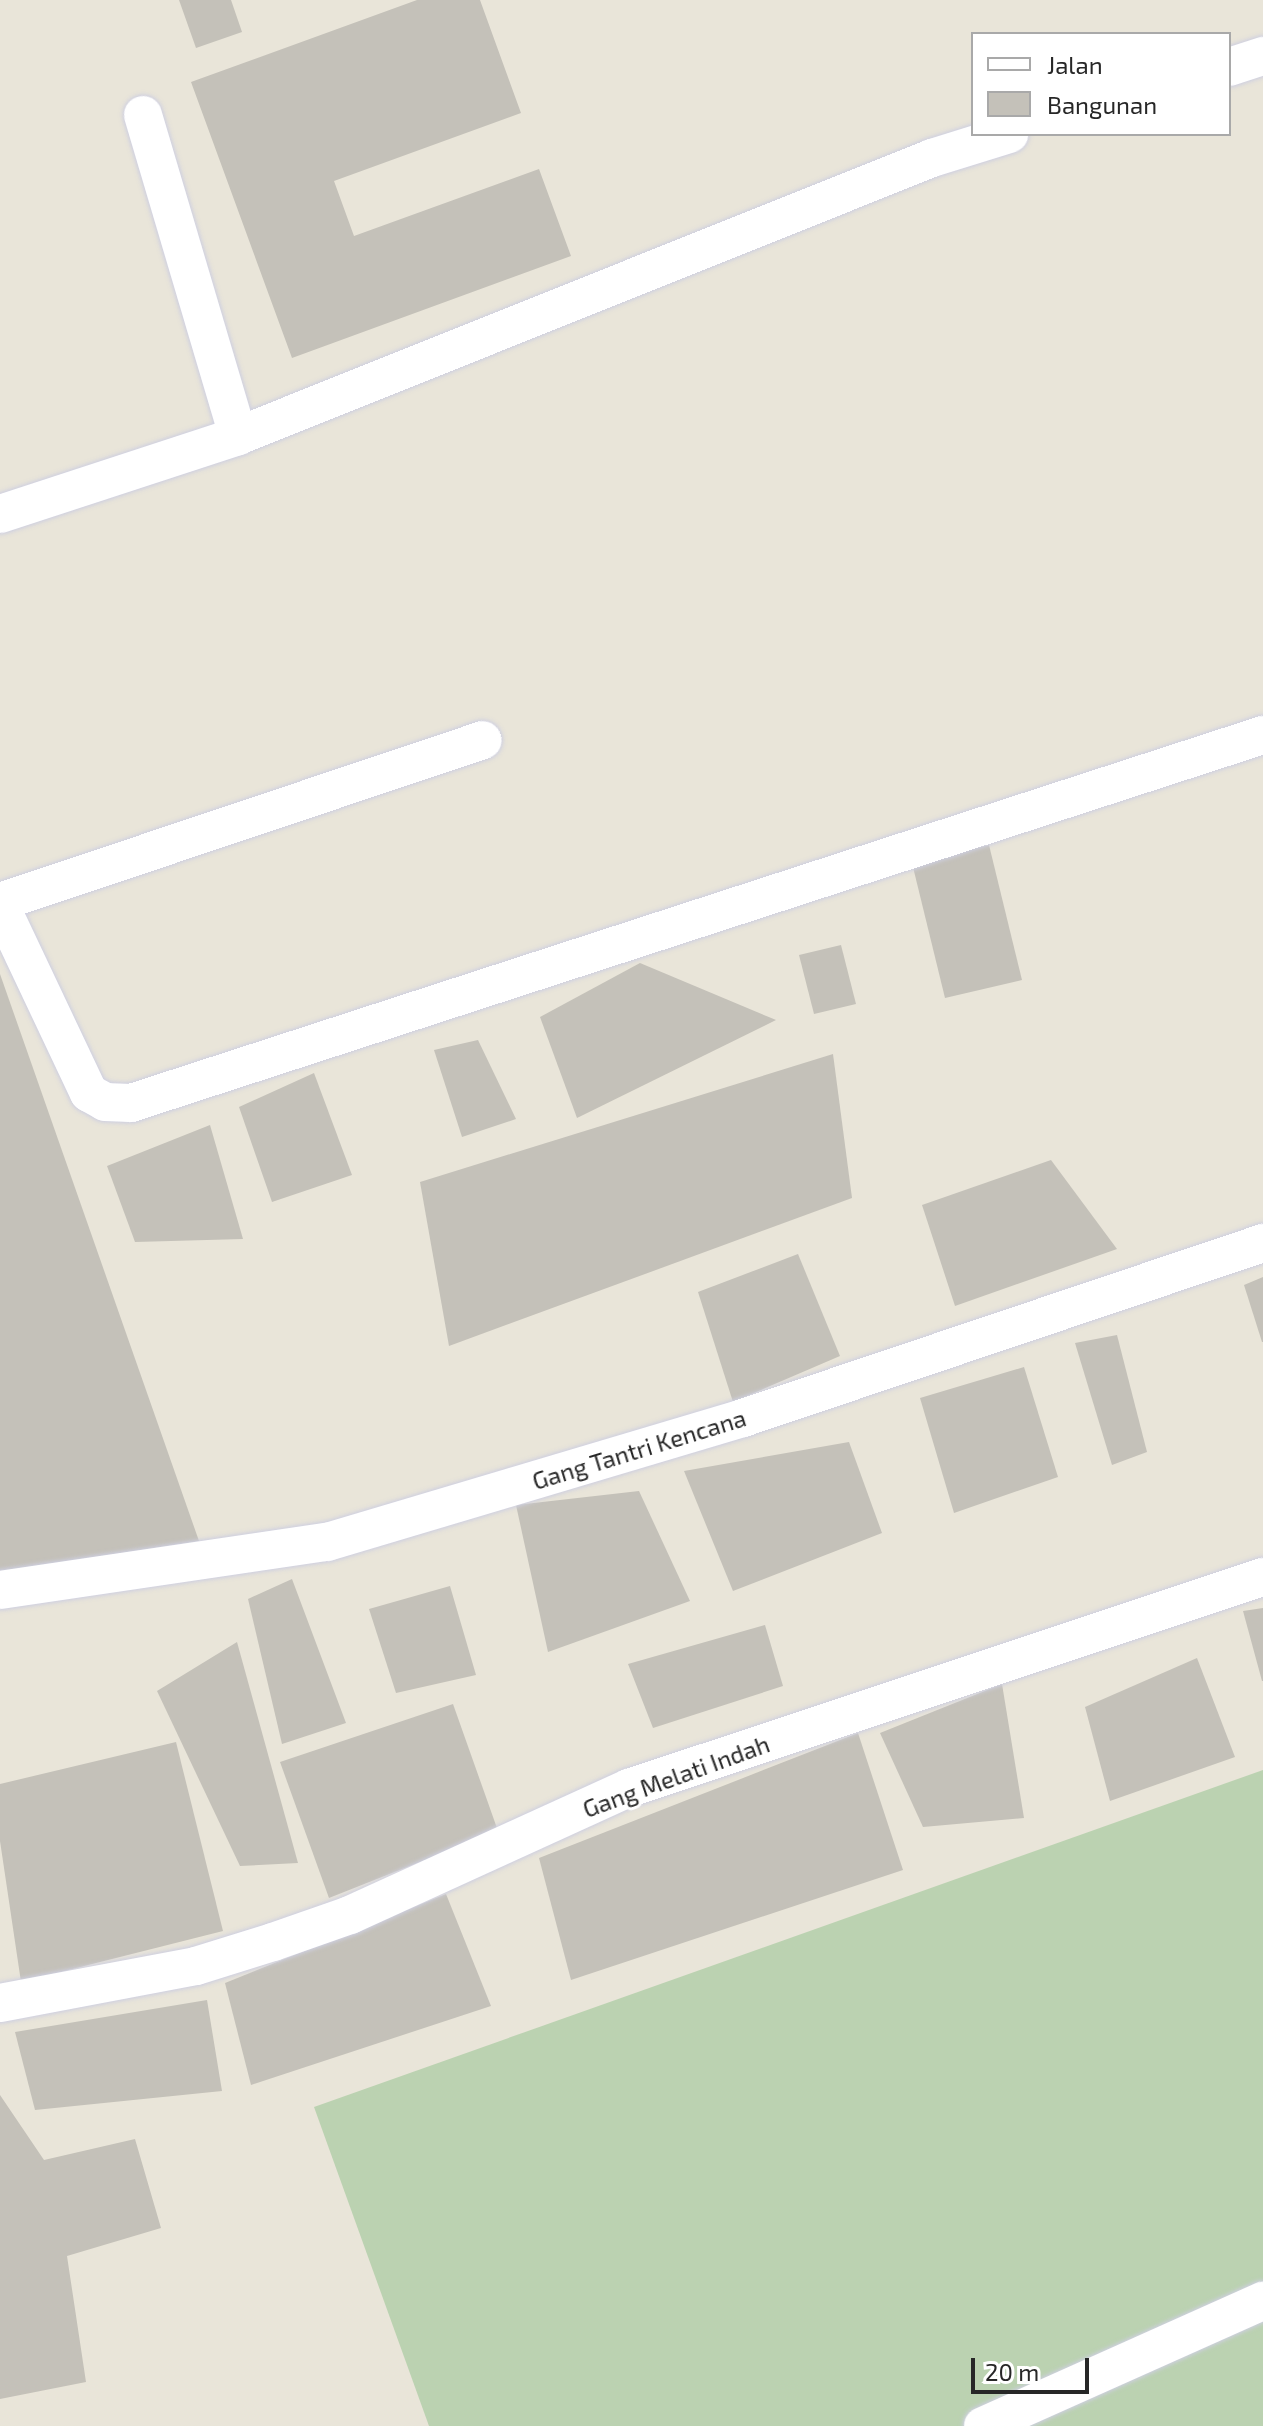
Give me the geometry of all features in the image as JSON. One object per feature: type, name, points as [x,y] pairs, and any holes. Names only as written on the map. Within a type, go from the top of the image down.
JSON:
[{"type":"street","points":[[1231,66],[1263,56]]},
{"type":"street","points":[[143,115],[238,436]]},
{"type":"street","points":[[0,514],[238,436],[932,158],[1003,136]]},
{"type":"street","points":[[483,740],[0,904],[89,1093],[105,1102],[131,1103],[1263,735]]},
{"type":"street","name":"Gang Tantri Kencana","points":[[0,1590],[327,1542],[743,1418],[1263,1243]]},
{"type":"street","name":"Gang Melati Indah","points":[[0,2003],[196,1966],[273,1942],[350,1915],[629,1788],[1263,1577]]},
{"type":"street","points":[[983,2426],[1263,2301]]},
{"type":"green space","points":[[1263,1770],[1263,2426],[429,2426],[314,2107]]},
{"type":"building","points":[[179,0],[231,0],[242,32],[196,48]]},
{"type":"building","points":[[417,0],[480,0],[521,113],[334,181],[354,236],[539,169],[571,256],[292,358],[191,82]]},
{"type":"building","points":[[989,845],[1022,980],[945,998],[912,863]]},
{"type":"building","points":[[841,945],[856,1004],[814,1014],[799,955]]},
{"type":"building","points":[[640,963],[776,1020],[577,1118],[540,1017]]},
{"type":"building","points":[[0,974],[199,1541],[0,1572]]},
{"type":"building","points":[[478,1040],[516,1119],[462,1137],[434,1050]]},
{"type":"building","points":[[833,1054],[852,1198],[449,1346],[420,1182]]},
{"type":"building","points":[[314,1073],[352,1175],[272,1202],[239,1107]]},
{"type":"building","points":[[210,1125],[243,1239],[135,1242],[107,1166]]},
{"type":"building","points":[[1051,1160],[1117,1249],[955,1306],[922,1205]]},
{"type":"building","points":[[798,1254],[840,1356],[733,1402],[698,1292]]},
{"type":"building","points":[[1263,1277],[1263,1342],[1262,1342],[1244,1285]]},
{"type":"building","points":[[1117,1335],[1147,1452],[1112,1465],[1075,1343]]},
{"type":"building","points":[[1024,1367],[1058,1477],[954,1513],[920,1398]]},
{"type":"building","points":[[849,1442],[882,1533],[733,1591],[684,1471]]},
{"type":"building","points":[[639,1491],[690,1601],[548,1652],[516,1505]]},
{"type":"building","points":[[292,1579],[346,1723],[282,1744],[248,1599]]},
{"type":"building","points":[[450,1586],[476,1675],[396,1693],[369,1609]]},
{"type":"building","points":[[1263,1608],[1263,1681],[1262,1681],[1243,1611]]},
{"type":"building","points":[[765,1625],[783,1686],[653,1728],[628,1664]]},
{"type":"building","points":[[237,1642],[298,1863],[240,1866],[157,1691]]},
{"type":"building","points":[[1197,1658],[1235,1757],[1110,1801],[1085,1707]]},
{"type":"building","points":[[1002,1684],[1024,1818],[923,1827],[880,1733]]},
{"type":"building","points":[[453,1704],[498,1831],[329,1898],[280,1762]]},
{"type":"building","points":[[858,1733],[903,1870],[571,1980],[539,1858]]},
{"type":"building","points":[[176,1742],[223,1931],[21,1982],[0,1841],[0,1784]]},
{"type":"building","points":[[446,1894],[491,2006],[251,2085],[225,1983]]},
{"type":"building","points":[[207,2000],[222,2091],[35,2110],[15,2032]]},
{"type":"building","points":[[0,2095],[44,2160],[135,2139],[161,2228],[67,2256],[86,2382],[0,2399]]}]
